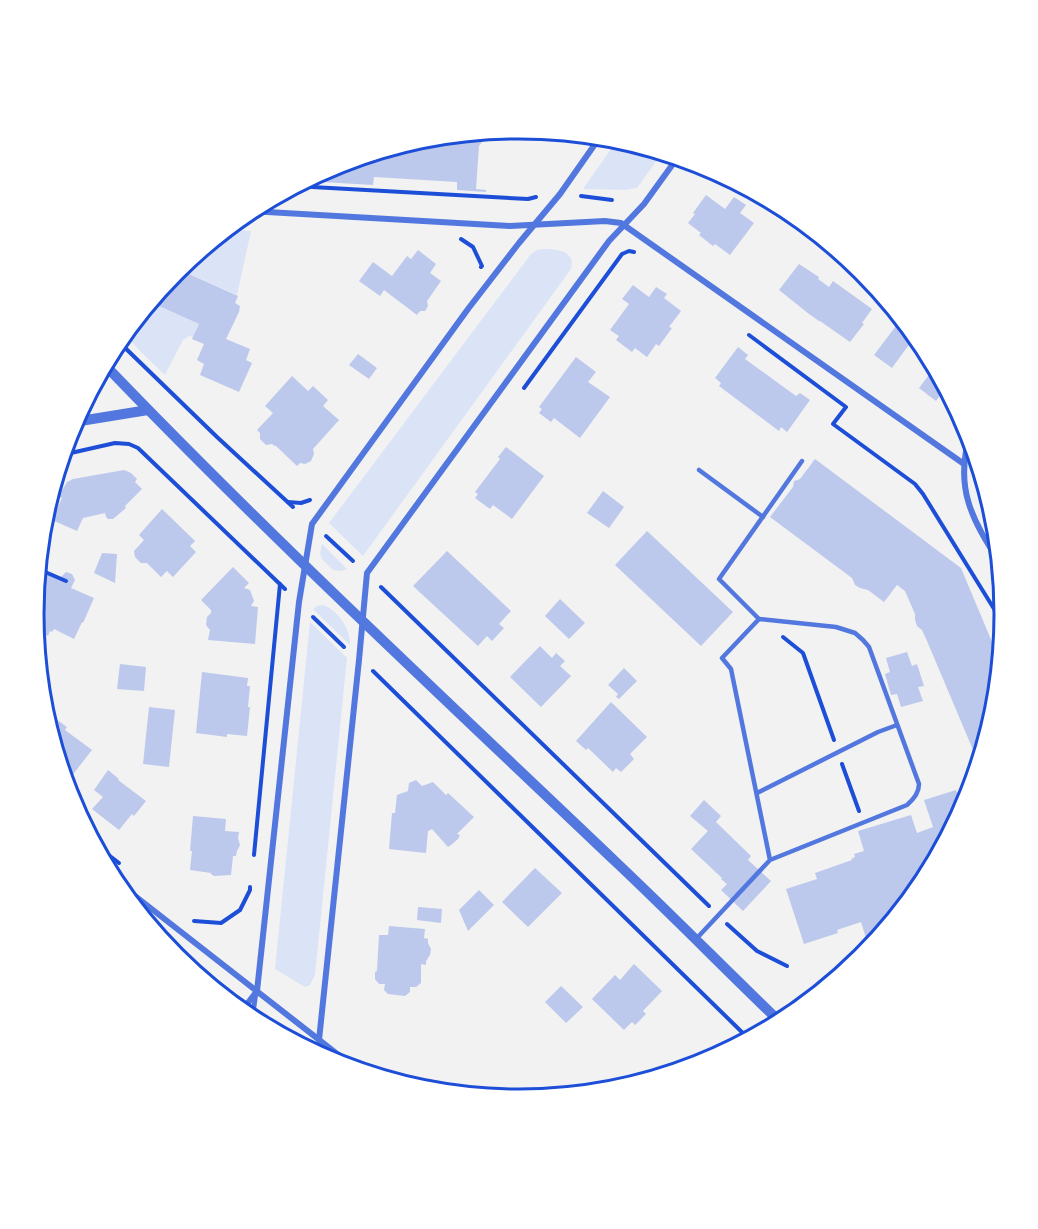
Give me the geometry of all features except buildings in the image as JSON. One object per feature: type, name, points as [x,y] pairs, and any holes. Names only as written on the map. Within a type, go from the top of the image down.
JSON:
[{"type":"street","points":[[254,1009],[298,602],[312,524],[468,309],[560,194],[594,145]]},
{"type":"street","points":[[319,1040],[367,573],[609,241],[644,204],[673,164]]},
{"type":"street","points":[[266,212],[510,226],[605,221],[624,225],[964,464]]},
{"type":"street","points":[[111,371],[305,566],[621,866],[774,1016]]},
{"type":"street","points":[[86,420],[148,410]]},
{"type":"street","points":[[966,454],[965,491],[973,517],[989,547]]},
{"type":"street","points":[[138,898],[337,1054]]},
{"type":"street","points":[[247,1004],[257,991]]},
{"type":"lane","points":[[695,940],[770,860],[907,805],[919,790],[919,784],[869,647],[863,639],[855,633],[836,627],[759,619],[719,579],[802,461]]},
{"type":"lane","points":[[699,470],[763,517]]},
{"type":"lane","points":[[759,619],[722,658],[731,669],[770,860]]},
{"type":"lane","points":[[756,793],[878,732],[897,725]]},
{"type":"path","points":[[311,187],[528,199]]},
{"type":"path","points":[[581,196],[612,200]]},
{"type":"path","points":[[459,238],[473,247],[482,266],[475,275]]},
{"type":"path","points":[[126,348],[293,507]]},
{"type":"path","points":[[833,398],[846,406],[833,424],[915,484],[924,494],[994,608]]},
{"type":"path","points":[[73,453],[115,443],[129,444],[138,448],[285,589]]},
{"type":"path","points":[[288,502],[301,503],[318,497]]},
{"type":"path","points":[[326,536],[353,561]]},
{"type":"path","points":[[46,572],[66,581]]},
{"type":"path","points":[[375,582],[655,854]]},
{"type":"path","points":[[254,855],[280,584]]},
{"type":"path","points":[[310,614],[348,650]]},
{"type":"path","points":[[759,619],[803,653],[859,812],[866,822]]},
{"type":"path","points":[[372,670],[743,1033]]},
{"type":"path","points":[[109,856],[120,864]]},
{"type":"path","points":[[194,922],[220,923],[240,910],[250,890],[251,878]]},
{"type":"shaded area","points":[[612,148],[657,160],[637,188],[583,189]]},
{"type":"shaded area","points":[[240,230],[251,231],[237,295],[188,273]]},
{"type":"shaded area","points":[[544,249],[564,252],[571,258],[571,269],[363,556],[329,523],[531,254]]},
{"type":"shaded area","points":[[158,306],[199,324],[193,337],[189,336],[183,340],[165,375],[131,341]]},
{"type":"shaded area","points":[[322,544],[347,569],[333,570],[322,559],[320,553]]},
{"type":"shaded area","points":[[322,605],[333,610],[342,620],[350,639],[350,645],[313,609]]},
{"type":"shaded area","points":[[310,622],[347,658],[315,975],[310,985],[305,987],[275,969]]}]
